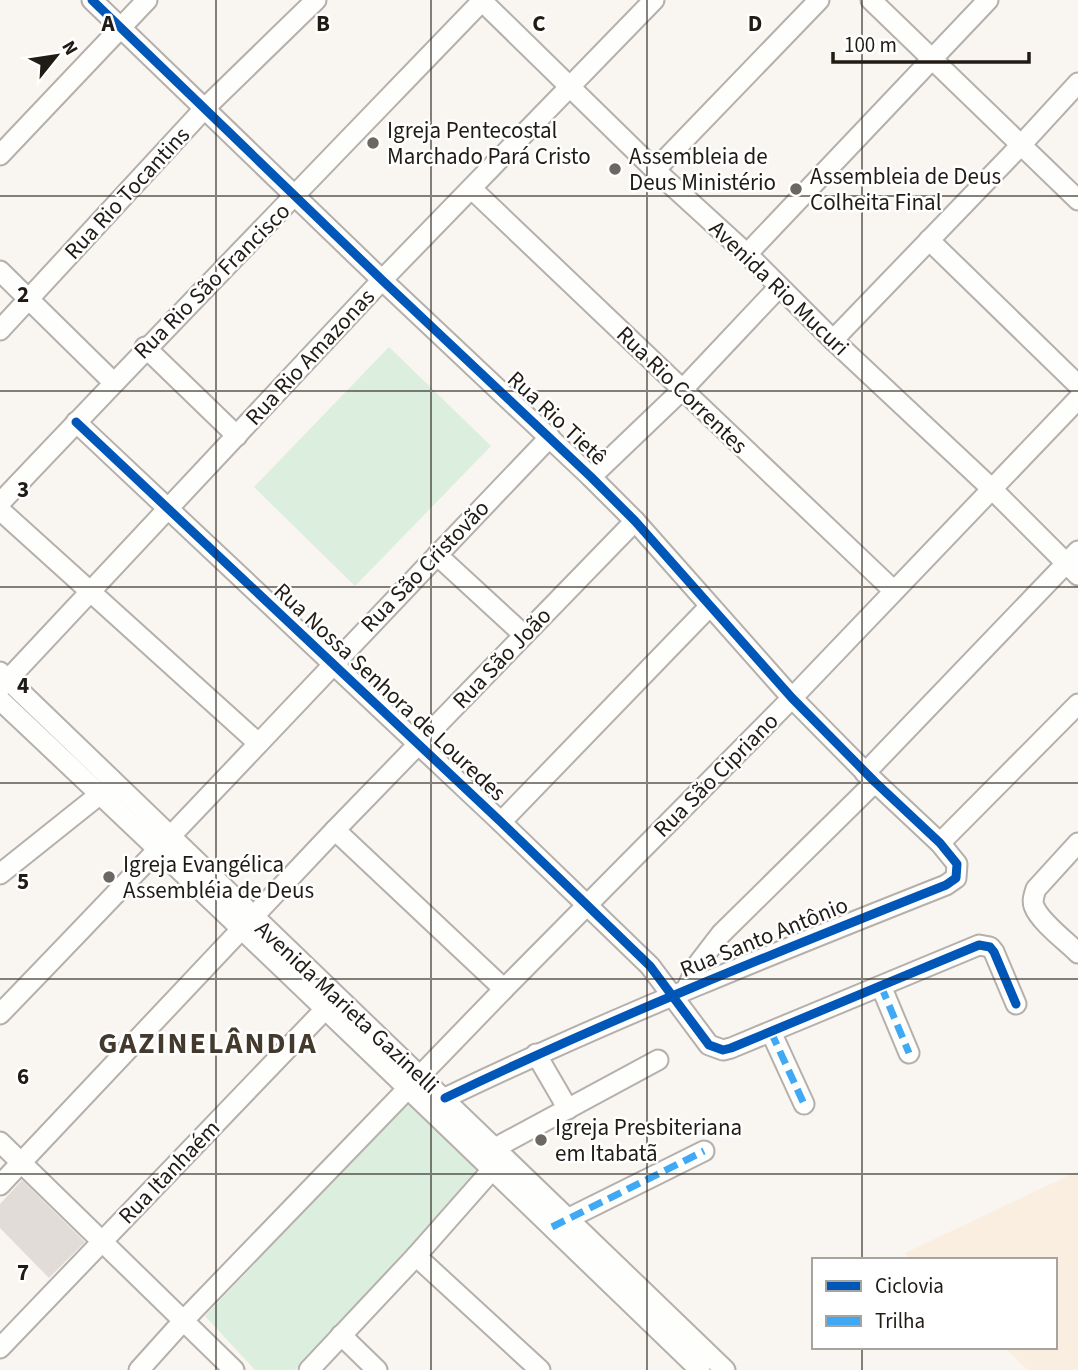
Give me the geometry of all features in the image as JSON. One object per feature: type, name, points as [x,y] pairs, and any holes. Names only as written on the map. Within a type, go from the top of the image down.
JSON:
[{"type":"street","name":"Rua Rio Tietê","points":[[92,0],[635,521],[792,698],[940,843],[957,864],[956,878],[946,885]]},
{"type":"street","points":[[0,155],[147,0]]},
{"type":"street","name":"Rua Rio Tocantins","points":[[0,330],[204,109],[316,0]]},
{"type":"street","name":"Avenida Rio Mucuri","points":[[482,0],[833,340],[1074,563]]},
{"type":"street","name":"Rua Rio São Francisco","points":[[0,503],[145,347],[295,197],[482,0]]},
{"type":"street","name":"Rua Rio Amazonas","points":[[3,680],[91,593],[382,280],[654,0]]},
{"type":"street","points":[[655,170],[819,0]]},
{"type":"street","points":[[871,0],[1078,200]]},
{"type":"street","points":[[747,254],[988,0]]},
{"type":"street","points":[[833,340],[1078,83]]},
{"type":"street","name":"Rua Rio Correntes","points":[[472,189],[894,591]]},
{"type":"street","points":[[929,240],[1078,385]]},
{"type":"street","points":[[0,271],[113,382]]},
{"type":"street","points":[[591,477],[682,390],[779,287]]},
{"type":"street","points":[[145,347],[237,436]]},
{"type":"street","name":"Rua São Cipriano","points":[[139,1370],[414,1081],[792,698],[1078,399]]},
{"type":"street","name":"Rua Nossa Senhora de Louredes","points":[[76,422],[679,992],[709,1045],[716,1049],[731,1048],[771,1032]]},
{"type":"street","name":"Rua São Cristovão","points":[[0,1014],[165,844],[332,663],[550,437]]},
{"type":"street","points":[[0,510],[258,743]]},
{"type":"street","name":"Rua São João","points":[[0,1185],[335,831],[635,521]]},
{"type":"street","points":[[437,555],[524,635]]},
{"type":"street","points":[[679,992],[721,934],[1074,563]]},
{"type":"street","points":[[501,822],[709,607]]},
{"type":"street","name":"Avenida Marieta Gazinelli","points":[[3,680],[107,788],[496,1158],[623,1284],[701,1370]]},
{"type":"street","name":"Avenida Marieta Gazinelli","points":[[0,700],[107,788]]},
{"type":"street","points":[[940,843],[1078,704]]},
{"type":"street","points":[[0,874],[107,788]]},
{"type":"street","points":[[335,831],[503,989]]},
{"type":"street","points":[[1078,843],[1035,889],[1034,906],[1039,915],[1078,953]]},
{"type":"street","name":"Rua Santo Antônio","points":[[445,1098],[536,1054],[679,992],[946,885]]},
{"type":"street","points":[[804,1104],[771,1032],[984,944],[994,952],[1016,1004]]},
{"type":"street","points":[[881,986],[909,1053]]},
{"type":"street","name":"Rua Itanhaém","points":[[0,1348],[331,1003]]},
{"type":"street","points":[[536,1054],[568,1109]]},
{"type":"street","points":[[309,1370],[416,1256],[496,1158],[568,1109],[658,1060]]},
{"type":"street","name":"Avenida Marieta Gazinelli","points":[[414,1081],[445,1098],[496,1158]]},
{"type":"street","points":[[0,1142],[234,1370]]},
{"type":"street","points":[[560,1223],[704,1151]]},
{"type":"street","points":[[416,1256],[540,1370]]},
{"type":"street","name":"Avenida Marieta Gazinelli","points":[[623,1284],[725,1370]]},
{"type":"street","points":[[341,1335],[377,1370]]},
{"type":"shaded area","points":[[1078,1171],[1078,1370],[1028,1370],[1006,1349],[1057,1349],[1057,1258],[910,1258],[905,1253]]},
{"type":"green space","points":[[389,347],[491,446],[355,586],[254,487]]},
{"type":"green space","points":[[410,1101],[480,1171],[295,1370],[255,1370],[205,1316]]},
{"type":"building","points":[[22,1180],[85,1242],[49,1278],[0,1228],[0,1204]]},
{"type":"marked path","points":[[881,986],[909,1053]]},
{"type":"marked path","points":[[771,1032],[804,1104]]},
{"type":"marked path","points":[[552,1227],[704,1151]]},
{"type":"cycle path","points":[[92,0],[591,477],[635,521],[792,698],[940,843],[957,864],[956,878],[946,885],[631,1014],[445,1098]]},
{"type":"cycle path","points":[[76,422],[650,966],[709,1045],[723,1050],[731,1048],[979,945],[990,947],[994,952],[1016,1004]]},
{"type":"place","name":"Igreja Pentecostal Marchado Pará Cristo","points":[[373,143]]},
{"type":"place","name":"Assembleia de Deus Ministério","points":[[615,169]]},
{"type":"place","name":"Assembleia de Deus Colheita Final","points":[[796,189]]},
{"type":"place","name":"Igreja Evangélica Assembléia de Deus","points":[[109,877]]},
{"type":"place","name":"Igreja Presbiteriana em Itabatã","points":[[541,1140]]},
{"type":"district","name":"GAZINELÂNDIA","points":[[208,1043]]}]
